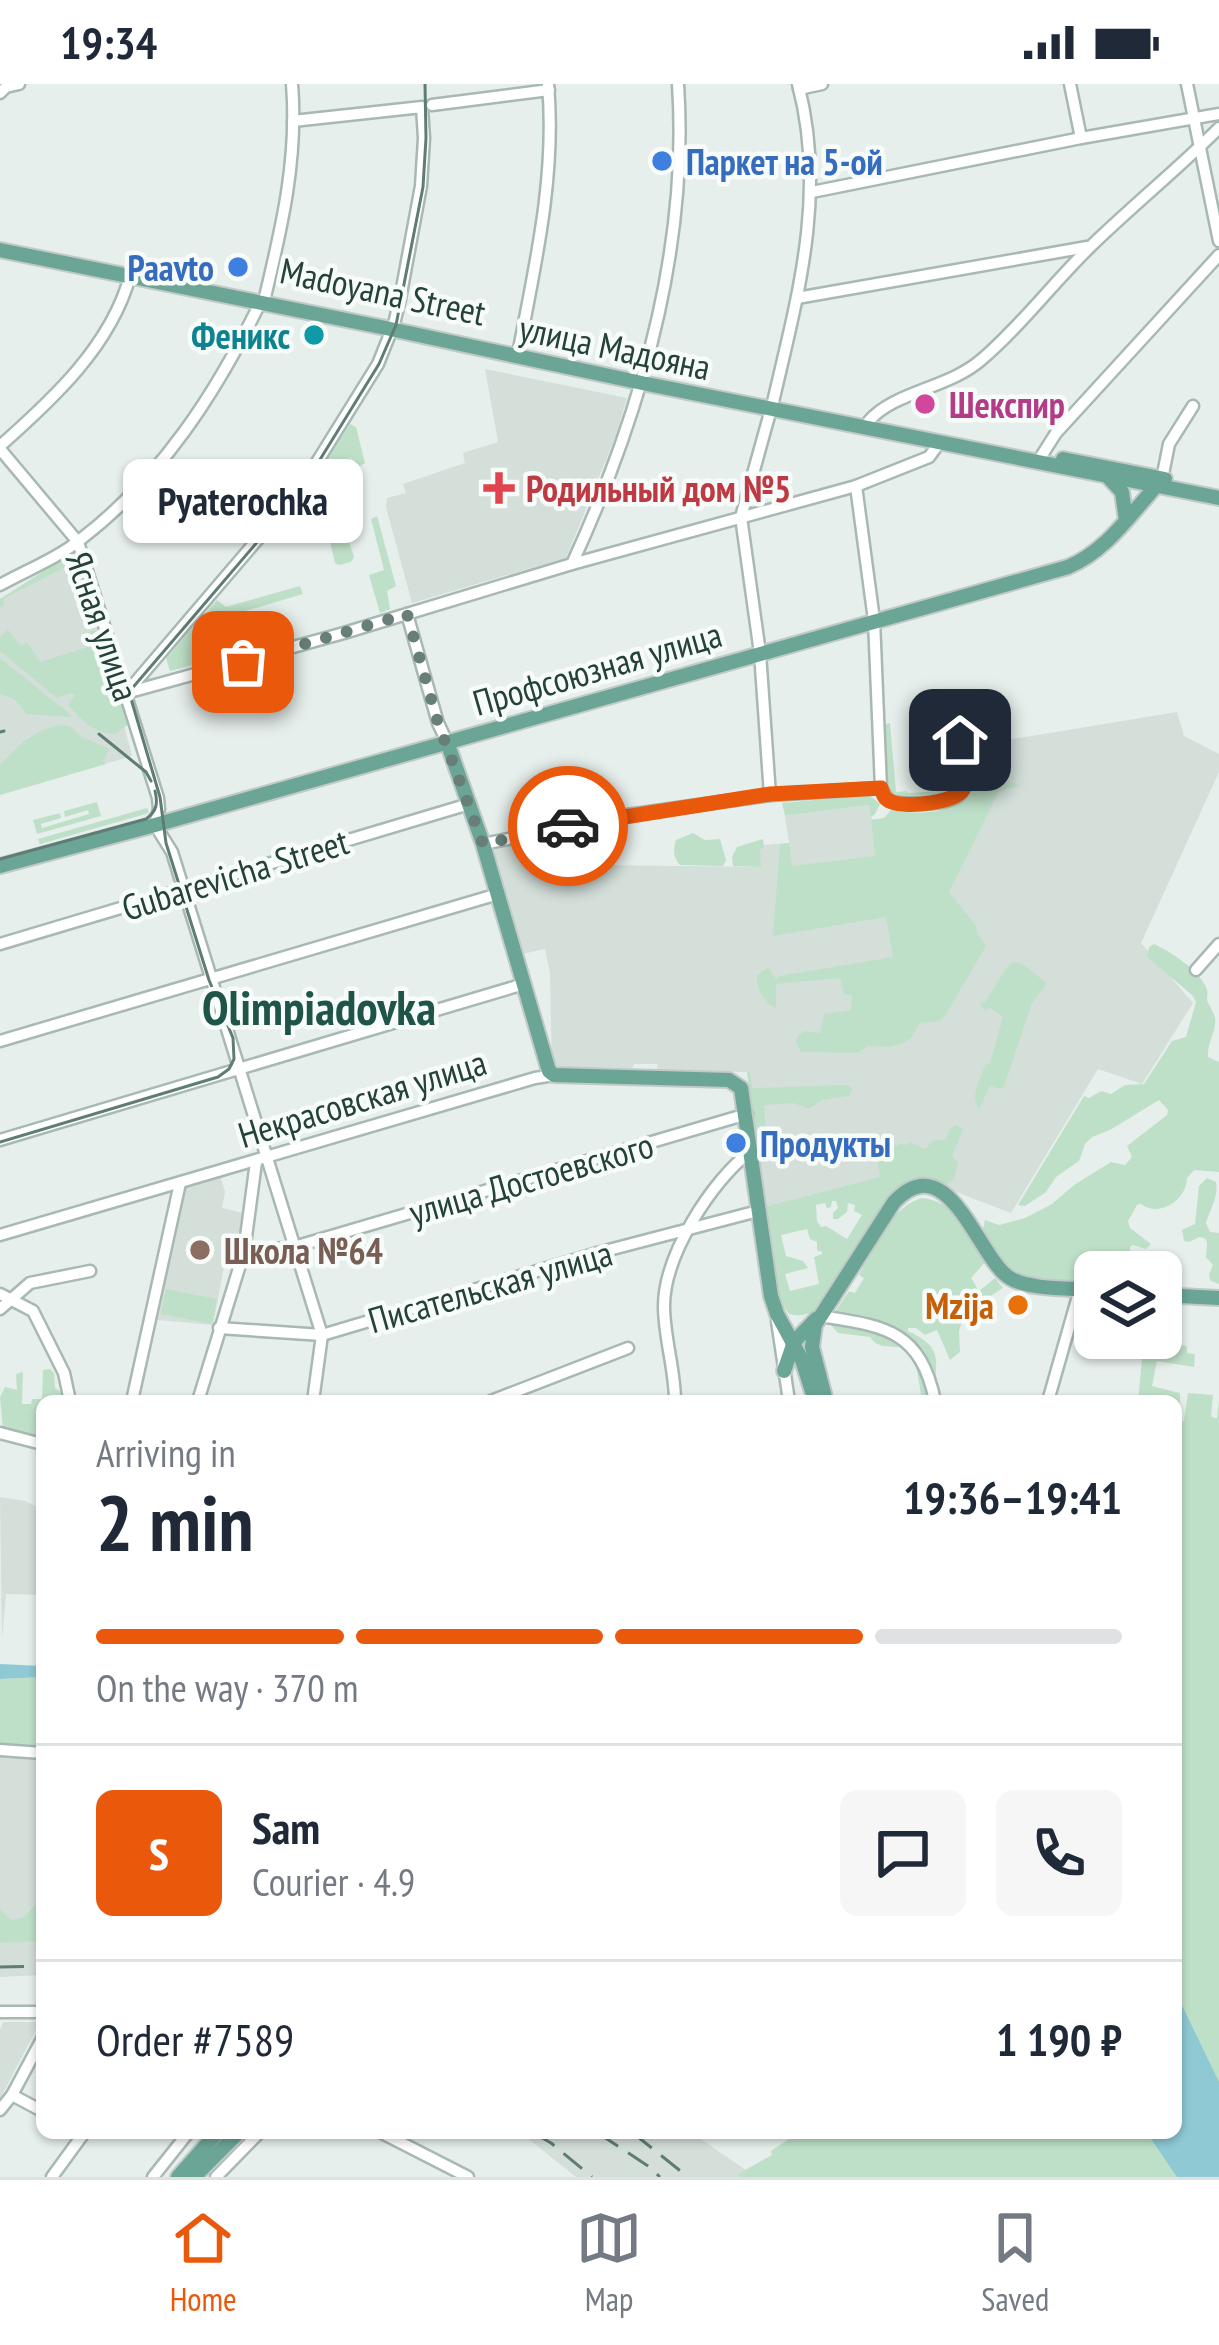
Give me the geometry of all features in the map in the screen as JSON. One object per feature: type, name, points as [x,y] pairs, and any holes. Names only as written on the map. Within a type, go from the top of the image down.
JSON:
[{"type":"main road","name":"Madoyana Street","points":[[0,247],[519,350],[643,380]]},
{"type":"main road","points":[[0,247],[262,300]]},
{"type":"main road","name":"улица Мадояна","points":[[393,327],[1109,478],[1159,483]]},
{"type":"main road","points":[[772,406],[1042,455]]},
{"type":"main road","name":"улица Мадояна","points":[[1042,455],[1219,494]]},
{"type":"main road","points":[[1109,478],[1122,492],[1126,520]]},
{"type":"main road","name":"Профсоюзная улица","points":[[0,866],[1068,567],[1093,555],[1159,483]]},
{"type":"main road","points":[[447,742],[483,844],[547,1067],[554,1075]]},
{"type":"main road","name":"Некрасовская улица","points":[[554,1075],[729,1080],[739,1084],[747,1114]]},
{"type":"main road","points":[[747,1114],[769,1285],[777,1314],[802,1350],[823,1395]]},
{"type":"main road","points":[[813,1395],[802,1350],[903,1193],[934,1190],[952,1201],[1009,1277],[1074,1288]]},
{"type":"main road","points":[[1182,1295],[1219,1298]]},
{"type":"main road","points":[[777,1314],[795,1324],[820,1316]]},
{"type":"main road","points":[[784,1371],[812,1338],[820,1316]]},
{"type":"main road","points":[[178,2177],[224,2139]]},
{"type":"main road","points":[[194,2177],[226,2139]]},
{"type":"street","points":[[0,585],[78,542],[133,493],[183,435],[222,378],[262,300],[289,192],[292,84]]},
{"type":"street","points":[[572,563],[599,505],[643,380],[672,232],[678,84]]},
{"type":"street","points":[[770,794],[760,653],[741,517],[797,298],[812,192],[810,140],[798,86],[822,84]]},
{"type":"street","points":[[1070,84],[1081,138]]},
{"type":"street","points":[[1186,84],[1219,241]]},
{"type":"street","points":[[293,121],[549,87],[546,203],[519,350]]},
{"type":"street","points":[[126,693],[298,491],[378,364],[393,327],[421,186],[427,106]]},
{"type":"street","points":[[812,192],[1219,114]]},
{"type":"street","points":[[869,421],[877,412],[952,380],[985,358],[1090,247],[1219,128]]},
{"type":"street","points":[[797,298],[1090,247]]},
{"type":"street","points":[[1042,455],[1056,433],[1219,255]]},
{"type":"street","points":[[0,447],[50,400],[88,355],[114,314],[130,276]]},
{"type":"street","points":[[1159,483],[1169,444],[1193,406]]},
{"type":"street","points":[[126,693],[856,486],[929,457],[940,442]]},
{"type":"street","name":"Ясная улица","points":[[0,447],[78,542],[158,797],[155,825],[172,852],[261,1160],[322,1335]]},
{"type":"street","points":[[856,486],[874,620],[881,788],[886,798],[902,804],[948,800],[961,793],[965,782],[955,697]]},
{"type":"street","points":[[407,614],[447,742]]},
{"type":"street","points":[[483,844],[626,815],[770,794],[881,788]]},
{"type":"street","name":"Gubarevicha Street","points":[[0,944],[469,803]]},
{"type":"street","points":[[0,1041],[498,894]]},
{"type":"street","points":[[1196,970],[1219,944]]},
{"type":"street","points":[[0,1141],[524,983]]},
{"type":"street","name":"Некрасовская улица","points":[[0,1235],[554,1075]]},
{"type":"street","name":"улица Достоевского","points":[[244,1252],[294,1247],[747,1114]]},
{"type":"street","points":[[674,1395],[664,1308],[672,1260],[722,1179],[751,1151]]},
{"type":"street","points":[[200,1395],[244,1252],[261,1160]]},
{"type":"street","points":[[133,1395],[180,1183]]},
{"type":"street","name":"Писательская улица","points":[[219,1328],[322,1335],[758,1211]]},
{"type":"street","points":[[0,1309],[6,1296],[30,1283],[90,1271]]},
{"type":"street","points":[[6,1296],[33,1311],[64,1373],[69,1395]]},
{"type":"street","points":[[777,1314],[788,1395]]},
{"type":"street","points":[[820,1316],[894,1332],[915,1352],[934,1395]]},
{"type":"street","points":[[1050,1395],[1074,1326]]},
{"type":"street","points":[[314,1395],[322,1335]]},
{"type":"street","points":[[506,1395],[628,1348]]},
{"type":"street","points":[[0,1433],[36,1442]]},
{"type":"street","points":[[0,1750],[36,1753]]},
{"type":"street","points":[[0,2012],[36,2012]]},
{"type":"street","points":[[0,2110],[36,2050]]},
{"type":"street","points":[[12,2095],[36,2108]]},
{"type":"street","points":[[52,2177],[80,2139]]},
{"type":"street","points":[[153,2177],[183,2139]]},
{"type":"street","points":[[216,2177],[253,2139]]},
{"type":"street","points":[[394,2139],[468,2177]]},
{"type":"shaded area","name":"Родильный дом №5","points":[[485,369],[627,398],[566,558],[412,603],[387,498],[406,493],[403,484],[465,463],[463,453],[498,442]]},
{"type":"shaded area","points":[[80,559],[132,756],[0,795],[0,599]]},
{"type":"shaded area","points":[[1177,712],[1184,736],[1219,754],[1219,772],[1141,943],[1193,1003],[1142,1084],[1098,1069],[1011,1213],[924,1179],[765,1208],[749,1072],[658,1071],[657,1064],[552,1067],[550,973],[545,949],[522,954],[494,850],[506,843],[592,824],[600,865],[760,867],[764,845],[789,843],[785,816],[869,805],[872,820],[939,813],[961,806],[976,782],[982,744]]},
{"type":"shaded area","name":"Школа №64","points":[[221,1178],[222,1208],[243,1213],[237,1244],[233,1243],[226,1256],[213,1325],[158,1320],[186,1188]]},
{"type":"shaded area","points":[[0,1497],[36,1506],[36,1595],[6,1594],[2,1638]]},
{"type":"shaded area","points":[[0,1755],[36,1758],[36,1975],[0,1977]]},
{"type":"shaded area","points":[[3,2022],[36,2022],[0,2099]]},
{"type":"shaded area","points":[[528,2139],[701,2139],[751,2177],[576,2177]]},
{"type":"green space","points":[[350,424],[356,427],[365,463],[360,466],[351,458],[343,463],[351,495],[312,506],[314,517],[288,521],[286,517]]},
{"type":"green space","points":[[377,516],[396,586],[387,591],[390,609],[380,613],[369,575],[384,570],[371,519]]},
{"type":"green space","points":[[341,532],[354,557],[339,565],[329,538]]},
{"type":"green space","points":[[75,551],[84,575],[73,563],[3,599],[0,607],[0,599]]},
{"type":"green space","points":[[300,586],[303,594],[208,622],[204,615],[217,600],[226,607]]},
{"type":"green space","points":[[200,619],[208,622],[215,643],[234,637],[239,653],[170,671],[166,658]]},
{"type":"green space","points":[[98,629],[130,723],[115,734],[95,729],[80,717],[69,703],[75,695],[57,698],[0,651],[0,637],[8,630],[21,646],[27,642],[40,662],[91,646],[88,632]]},
{"type":"green space","points":[[0,658],[71,717],[27,714],[14,699],[0,694]]},
{"type":"green space","points":[[890,723],[896,792],[955,793],[901,799],[891,794],[885,779],[883,725]]},
{"type":"green space","points":[[64,725],[109,749],[106,764],[0,795],[0,765],[36,734]]},
{"type":"green space","points":[[991,777],[1020,786],[999,791],[949,892],[986,946],[945,1016],[920,1023],[911,1038],[891,1047],[868,1046],[858,1053],[801,1052],[798,1035],[820,1033],[824,1014],[851,1010],[852,995],[844,995],[840,978],[776,984],[776,1009],[762,995],[757,976],[768,967],[776,979],[893,957],[886,917],[773,936],[780,844],[789,843],[792,866],[875,856],[871,820],[884,818],[891,810],[939,811],[959,801],[972,782]]},
{"type":"green space","points":[[869,795],[880,804],[871,817],[869,805],[785,816],[782,803]]},
{"type":"green space","points":[[97,802],[101,816],[37,834],[33,820],[60,813],[61,818],[41,824],[42,828],[89,814],[88,810],[65,817],[64,811]]},
{"type":"green space","points":[[147,808],[149,813],[40,844],[38,839]]},
{"type":"green space","points":[[693,833],[705,840],[720,839],[726,860],[723,866],[680,865],[674,853],[676,840]]},
{"type":"green space","points":[[763,839],[761,867],[733,866],[737,847]]},
{"type":"green space","points":[[1154,944],[1176,957],[1199,976],[1207,990],[1215,1027],[1208,1057],[1219,1062],[1219,1172],[1194,1170],[1171,1205],[1156,1209],[1137,1205],[1128,1221],[1151,1244],[1146,1249],[1133,1245],[1130,1251],[1074,1251],[1074,1280],[1021,1274],[996,1255],[983,1229],[985,1220],[999,1225],[1025,1218],[1111,1162],[1125,1165],[1132,1157],[1127,1146],[1167,1115],[1159,1100],[1092,1137],[1079,1161],[1056,1177],[1046,1192],[1025,1206],[1018,1205],[1084,1096],[1144,1084],[1172,1041],[1186,1037],[1196,1002],[1147,957]]},
{"type":"green space","points":[[1013,962],[1022,963],[1046,985],[1032,1003],[1004,1087],[990,1086],[979,1109],[977,1087],[990,1063],[1003,1017],[980,1004]]},
{"type":"green space","points":[[747,1072],[752,1088],[849,1085],[852,1089],[849,1096],[822,1100],[809,1109],[793,1103],[764,1105],[767,1144],[758,1149],[761,1178]]},
{"type":"green space","points":[[956,1125],[963,1129],[952,1156],[958,1163],[954,1179],[946,1185],[917,1181],[894,1193],[876,1215],[830,1297],[812,1312],[789,1314],[773,1277],[765,1207],[880,1177],[875,1139],[897,1146],[909,1142],[925,1149],[933,1141],[946,1139]],"holes":[[[832,1201],[838,1208],[833,1219],[847,1212],[848,1203],[862,1215],[847,1239],[817,1221],[816,1205],[825,1203],[827,1208]],[[807,1229],[822,1252],[814,1257],[819,1284],[790,1291],[785,1274],[808,1268],[803,1261],[786,1256],[781,1235]]]},
{"type":"green space","points":[[1207,1178],[1216,1182],[1206,1223],[1210,1232],[1219,1233],[1219,1284],[1209,1275],[1213,1265],[1206,1257],[1205,1239],[1184,1241],[1182,1230],[1195,1224],[1199,1186]]},
{"type":"green space","points":[[922,1198],[953,1212],[986,1261],[971,1278],[979,1291],[995,1278],[1003,1288],[967,1307],[959,1331],[960,1352],[950,1360],[937,1330],[925,1335],[908,1328],[935,1354],[937,1395],[921,1395],[916,1364],[906,1349],[838,1333],[830,1324],[849,1291],[855,1293],[864,1278],[859,1275],[884,1230]]},
{"type":"green space","points":[[166,1289],[217,1299],[212,1324],[161,1314]]},
{"type":"green space","points":[[1182,1345],[1187,1346],[1187,1353],[1195,1354],[1194,1367],[1157,1361],[1152,1386],[1180,1395],[1139,1395],[1142,1359],[1182,1359]]},
{"type":"green space","points":[[43,1370],[54,1373],[55,1388],[65,1395],[42,1395]]},
{"type":"green space","points":[[23,1372],[22,1404],[31,1404],[36,1399],[36,1437],[3,1430],[0,1397],[5,1387],[17,1390],[16,1374]]},
{"type":"green space","points":[[1188,1393],[1213,1395],[1214,1418],[1219,1400],[1219,2177],[738,2174],[789,2139],[1182,2139],[1182,1422]]},
{"type":"green space","points":[[36,1677],[36,1751],[0,1748],[0,1679]]},
{"type":"green space","points":[[36,1904],[36,1941],[0,1943],[0,1910],[12,1920],[24,1917]]},
{"type":"water","points":[[0,1664],[36,1666],[36,1677],[0,1679]]},
{"type":"water","points":[[1182,2005],[1219,2082],[1219,2177],[1177,2177],[1151,2139],[1182,2139]]},
{"type":"tram line","points":[[0,1142],[218,1077],[234,1059],[233,1038],[209,980],[166,843],[160,797],[129,692],[300,492],[379,364],[396,325],[423,187],[425,84]]},
{"type":"tram line","points":[[0,732],[4,731]]},
{"type":"tram line","points":[[99,734],[151,781]]},
{"type":"tram line","points":[[0,859],[146,819],[156,806],[155,791]]},
{"type":"railway","points":[[0,1967],[36,1966]]},
{"type":"railway","points":[[544,2139],[592,2177]]},
{"type":"railway","points":[[607,2139],[660,2177]]},
{"type":"railway","points":[[640,2139],[688,2177]]},
{"type":"way so far","points":[[243,662],[407,614],[438,723],[483,844],[568,826]]},
{"type":"place","name":"Паркет на 5-ой","points":[[662,161]]},
{"type":"place","name":"Paavto","points":[[238,267]]},
{"type":"place","name":"Феникс","points":[[314,335]]},
{"type":"place","name":"Шекспир","points":[[925,404]]},
{"type":"place","name":"Родильный дом №5","points":[[499,488]]},
{"type":"place","name":"Pyaterochka","points":[[243,662]]},
{"type":"place","name":"Продукты","points":[[736,1143]]},
{"type":"place","name":"Школа №64","points":[[200,1250]]},
{"type":"place","name":"Mzija","points":[[1018,1305]]},
{"type":"district","name":"Olimpiadovka","points":[[319,1007]]},
{"type":"route","points":[[568,826],[777,794],[881,788],[895,804],[948,800],[961,793],[965,782],[960,740]]}]
